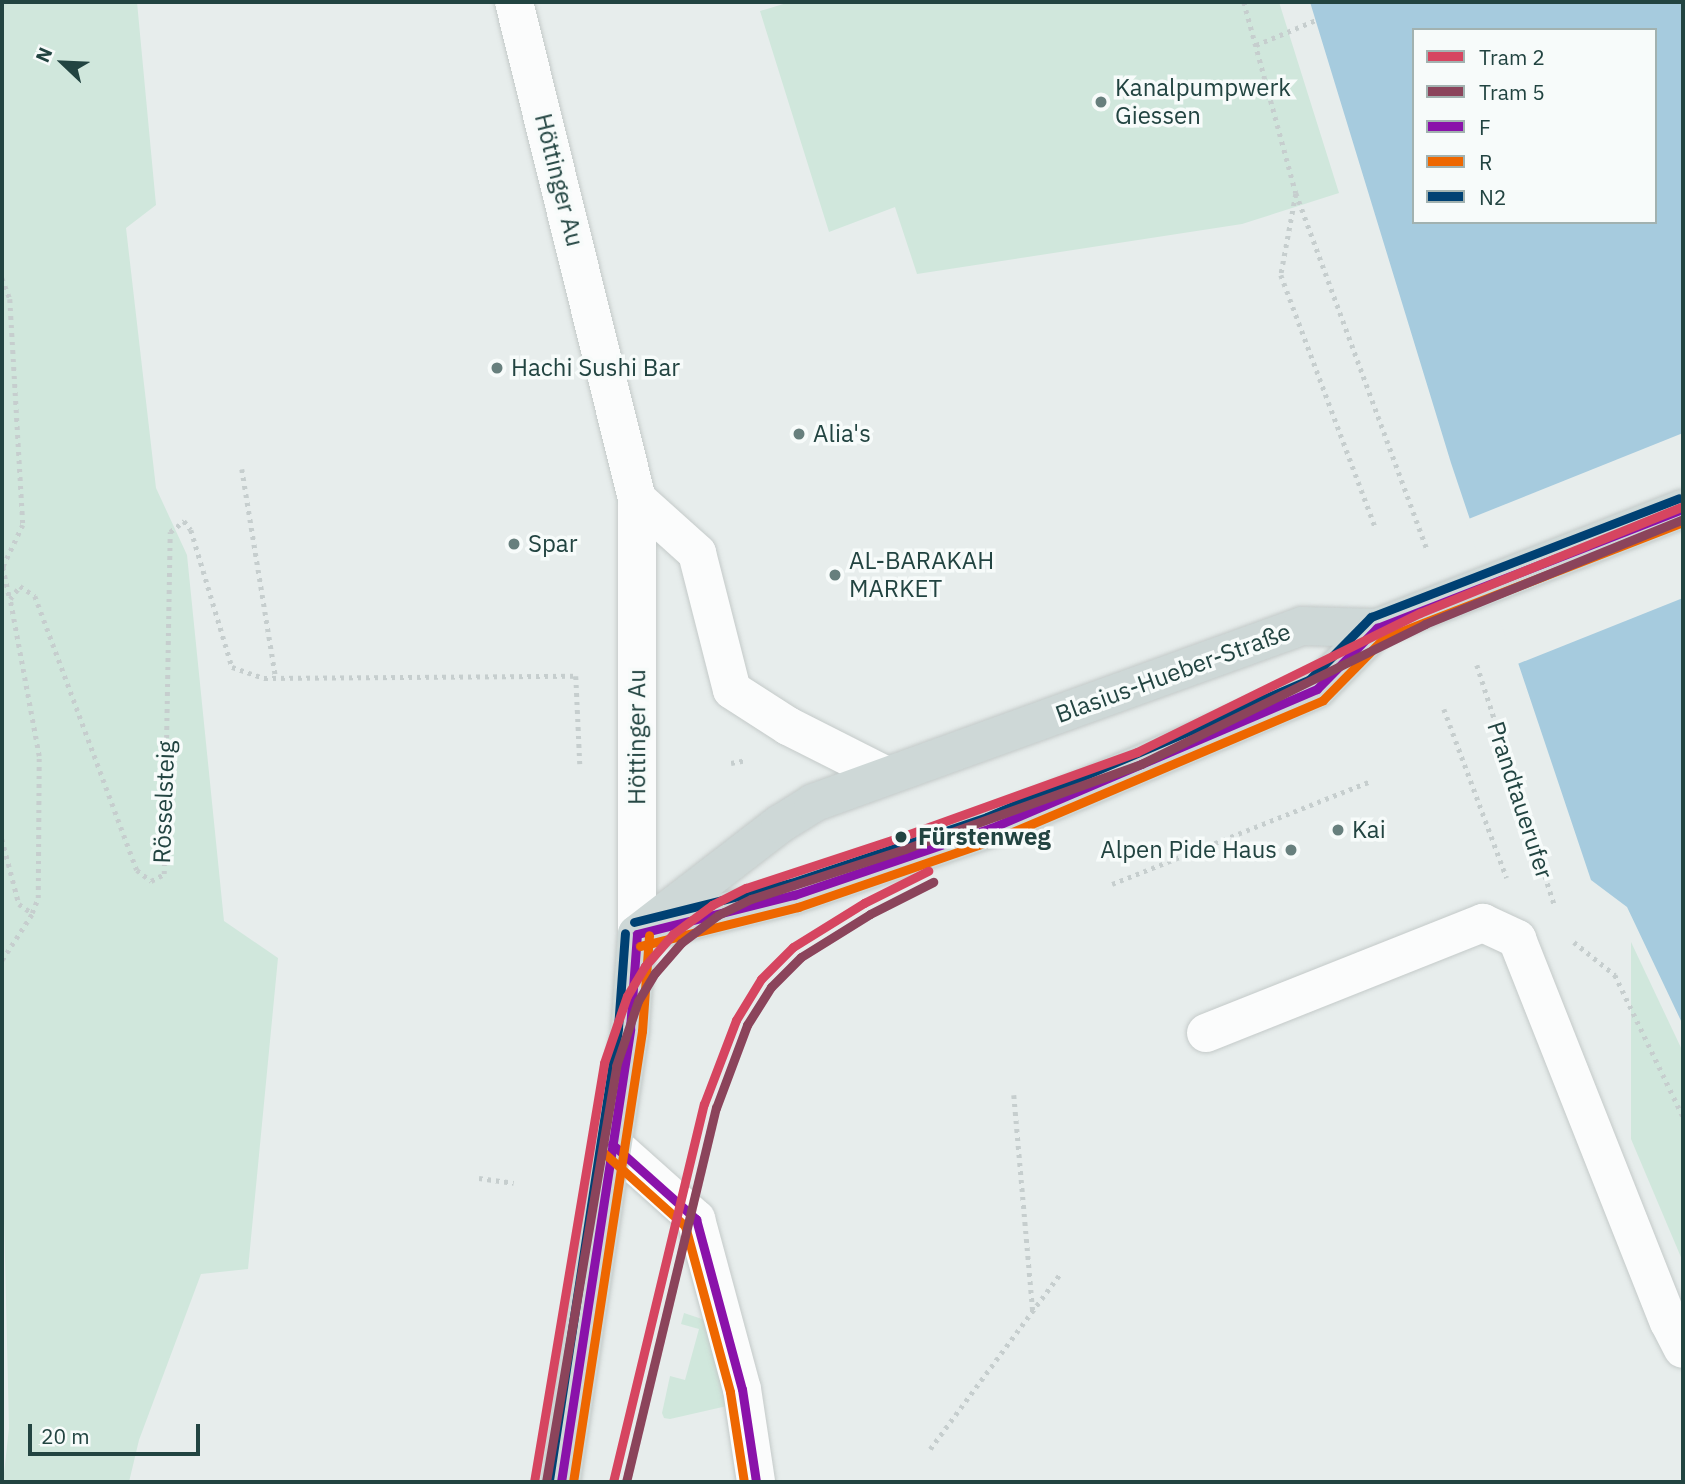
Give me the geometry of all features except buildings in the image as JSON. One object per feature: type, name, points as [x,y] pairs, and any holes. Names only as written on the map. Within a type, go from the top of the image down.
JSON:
[{"type":"main road","points":[[637,934],[794,895],[991,828],[1317,690],[1377,628],[1683,509]]},
{"type":"main road","name":"Blasius-Hueber-Straße","points":[[637,934],[780,824],[813,803],[1302,626],[1377,628]]},
{"type":"main road","name":"Höttinger Au","points":[[561,1482],[630,1029],[637,934]]},
{"type":"street","name":"Höttinger Au","points":[[514,2],[637,499],[637,934]]},
{"type":"street","points":[[637,499],[697,553],[732,691],[788,726],[885,775]]},
{"type":"street","points":[[1206,1033],[1483,923],[1517,939],[1683,1349]]},
{"type":"street","points":[[612,1144],[696,1219],[742,1389],[754,1473]]},
{"type":"path","points":[[1244,2],[1296,193],[1428,552]]},
{"type":"path","points":[[1256,45],[1316,19]]},
{"type":"path","points":[[1296,193],[1281,275],[1375,526]]},
{"type":"path","points":[[2,278],[10,299],[23,525],[3,567],[38,756],[38,898],[32,913],[2,960]]},
{"type":"path","points":[[242,469],[276,678]]},
{"type":"path","name":"Rösselsteig","points":[[10,599],[20,586],[35,596],[137,870],[151,881],[164,874],[170,532],[184,522],[191,530],[232,667],[264,678],[576,676],[580,764]]},
{"type":"path","name":"Prandtauerufer","points":[[1477,666],[1556,908]]},
{"type":"path","points":[[1444,709],[1507,879],[1517,888]]},
{"type":"path","points":[[1112,884],[1371,781]]},
{"type":"path","points":[[2,839],[19,904],[32,913]]},
{"type":"path","points":[[1564,934],[1615,975],[1683,1116]]},
{"type":"path","points":[[1014,1096],[1033,1311]]},
{"type":"path","points":[[479,1178],[514,1184]]},
{"type":"path","points":[[930,1449],[1059,1275]]},
{"type":"green space","points":[[2,2],[137,2],[156,205],[126,228],[156,488],[187,555],[224,921],[278,958],[248,1269],[201,1274],[139,1440],[129,1482],[3,1482],[9,1428],[2,1132]]},
{"type":"green space","points":[[790,2],[1279,2],[1339,193],[1242,224],[917,274],[895,207],[829,232],[760,11]]},
{"type":"green space","points":[[1631,942],[1683,1052],[1683,1262],[1631,1139]]},
{"type":"green space","points":[[684,1313],[711,1322],[727,1406],[670,1419],[664,1418],[662,1413],[670,1376],[685,1380],[699,1329],[681,1324]]},
{"type":"water","points":[[1310,2],[1683,2],[1683,1025],[1627,907],[1591,880],[1451,463]]},
{"type":"pier","points":[[1683,433],[1683,598],[1515,665],[1466,520]]},
{"type":"tram line","name":"2","points":[[534,1482],[604,1063],[627,996],[645,966],[673,934],[712,905],[746,888],[901,837],[1137,752],[1420,613],[1683,506]]},
{"type":"tram line","name":"5","points":[[546,1482],[616,1066],[638,1001],[655,973],[681,943],[718,915],[751,899],[905,849],[1141,764],[1425,624],[1683,519]]},
{"type":"tram line","name":"2","points":[[613,1482],[704,1104],[736,1020],[761,979],[793,947],[864,903],[928,871]]},
{"type":"tram line","name":"5","points":[[626,1482],[716,1108],[747,1025],[771,987],[801,957],[870,914],[933,882]]},
{"type":"transit line","name":"N2","points":[[634,922],[791,883],[987,817],[1310,679],[1371,617],[1679,498]]},
{"type":"transit line","name":"F","points":[[637,934],[794,895],[991,828],[1317,689],[1377,628],[1683,509]]},
{"type":"transit line","name":"R","points":[[640,946],[798,907],[996,839],[1323,700],[1384,638],[1683,522]]},
{"type":"transit line","name":"N2","points":[[549,1480],[618,1028],[625,933]]},
{"type":"transit line","name":"F","points":[[561,1482],[630,1029],[637,934]]},
{"type":"transit line","name":"R","points":[[573,1482],[642,1031],[649,935]]},
{"type":"transit line","name":"F","points":[[612,1144],[696,1219],[742,1389],[756,1482]]},
{"type":"transit line","name":"R","points":[[604,1153],[685,1226],[730,1392],[744,1482]]},
{"type":"place","name":"Kanalpumpwerk Giessen","points":[[1101,102]]},
{"type":"place","name":"Hachi Sushi Bar","points":[[497,368]]},
{"type":"place","name":"Alia's","points":[[799,434]]},
{"type":"place","name":"Spar","points":[[514,544]]},
{"type":"place","name":"AL-BARAKAH MARKET","points":[[835,575]]},
{"type":"place","name":"Kai","points":[[1338,830]]},
{"type":"place","name":"Fürstenweg","points":[[901,837]]},
{"type":"place","name":"Alpen Pide Haus","points":[[1291,850]]}]
